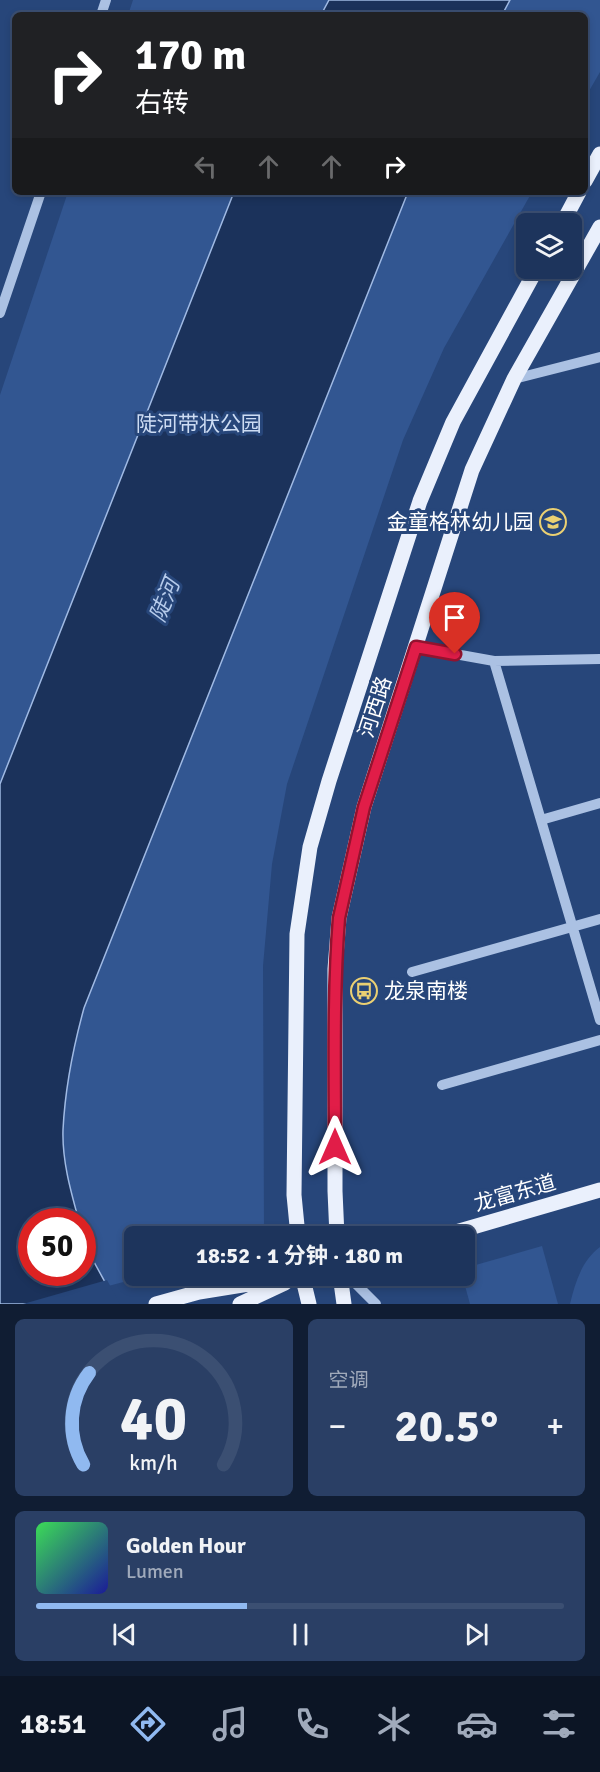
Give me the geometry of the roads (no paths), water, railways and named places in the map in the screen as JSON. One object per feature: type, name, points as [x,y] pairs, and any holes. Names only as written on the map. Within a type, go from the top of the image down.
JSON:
[{"type":"main road","points":[[588,176],[600,154]]},
{"type":"main road","points":[[568,213],[577,195]]},
{"type":"main road","name":"河西路","points":[[337,1226],[335,969],[339,918],[364,807],[472,470],[514,379],[600,227]]},
{"type":"main road","name":"河西路","points":[[297,1226],[294,1195],[297,934],[310,847],[329,780],[420,501],[453,422],[531,279]]},
{"type":"main road","name":"龙富东道","points":[[475,1226],[600,1190]]},
{"type":"main road","points":[[156,1304],[199,1292],[236,1286]]},
{"type":"main road","points":[[240,1304],[279,1286]]},
{"type":"main road","points":[[305,1286],[309,1304]]},
{"type":"main road","points":[[342,1286],[344,1304]]},
{"type":"street","points":[[95,0],[103,9]]},
{"type":"street","points":[[0,313],[40,195]]},
{"type":"street","points":[[514,379],[600,357]]},
{"type":"street","points":[[416,647],[494,661],[600,658]]},
{"type":"street","points":[[494,661],[600,1020]]},
{"type":"street","points":[[541,820],[600,803]]},
{"type":"street","points":[[412,972],[600,919]]},
{"type":"street","points":[[442,1085],[600,1040]]},
{"type":"street","points":[[358,1286],[376,1304]]},
{"type":"water","points":[[329,0],[510,0],[504,12],[323,12]]},
{"type":"water","name":"陡河","points":[[233,195],[407,195],[84,1008],[73,1053],[63,1130],[66,1165],[75,1208],[18,1208],[18,1286],[96,1286],[96,1266],[117,1304],[0,1304],[0,784]]},
{"type":"place","name":"金童格林幼儿园","points":[[553,522]]},
{"type":"place","name":"龙泉南楼","points":[[364,991]]},
{"type":"park label","name":"陡河带状公园","points":[[199,424]]}]
